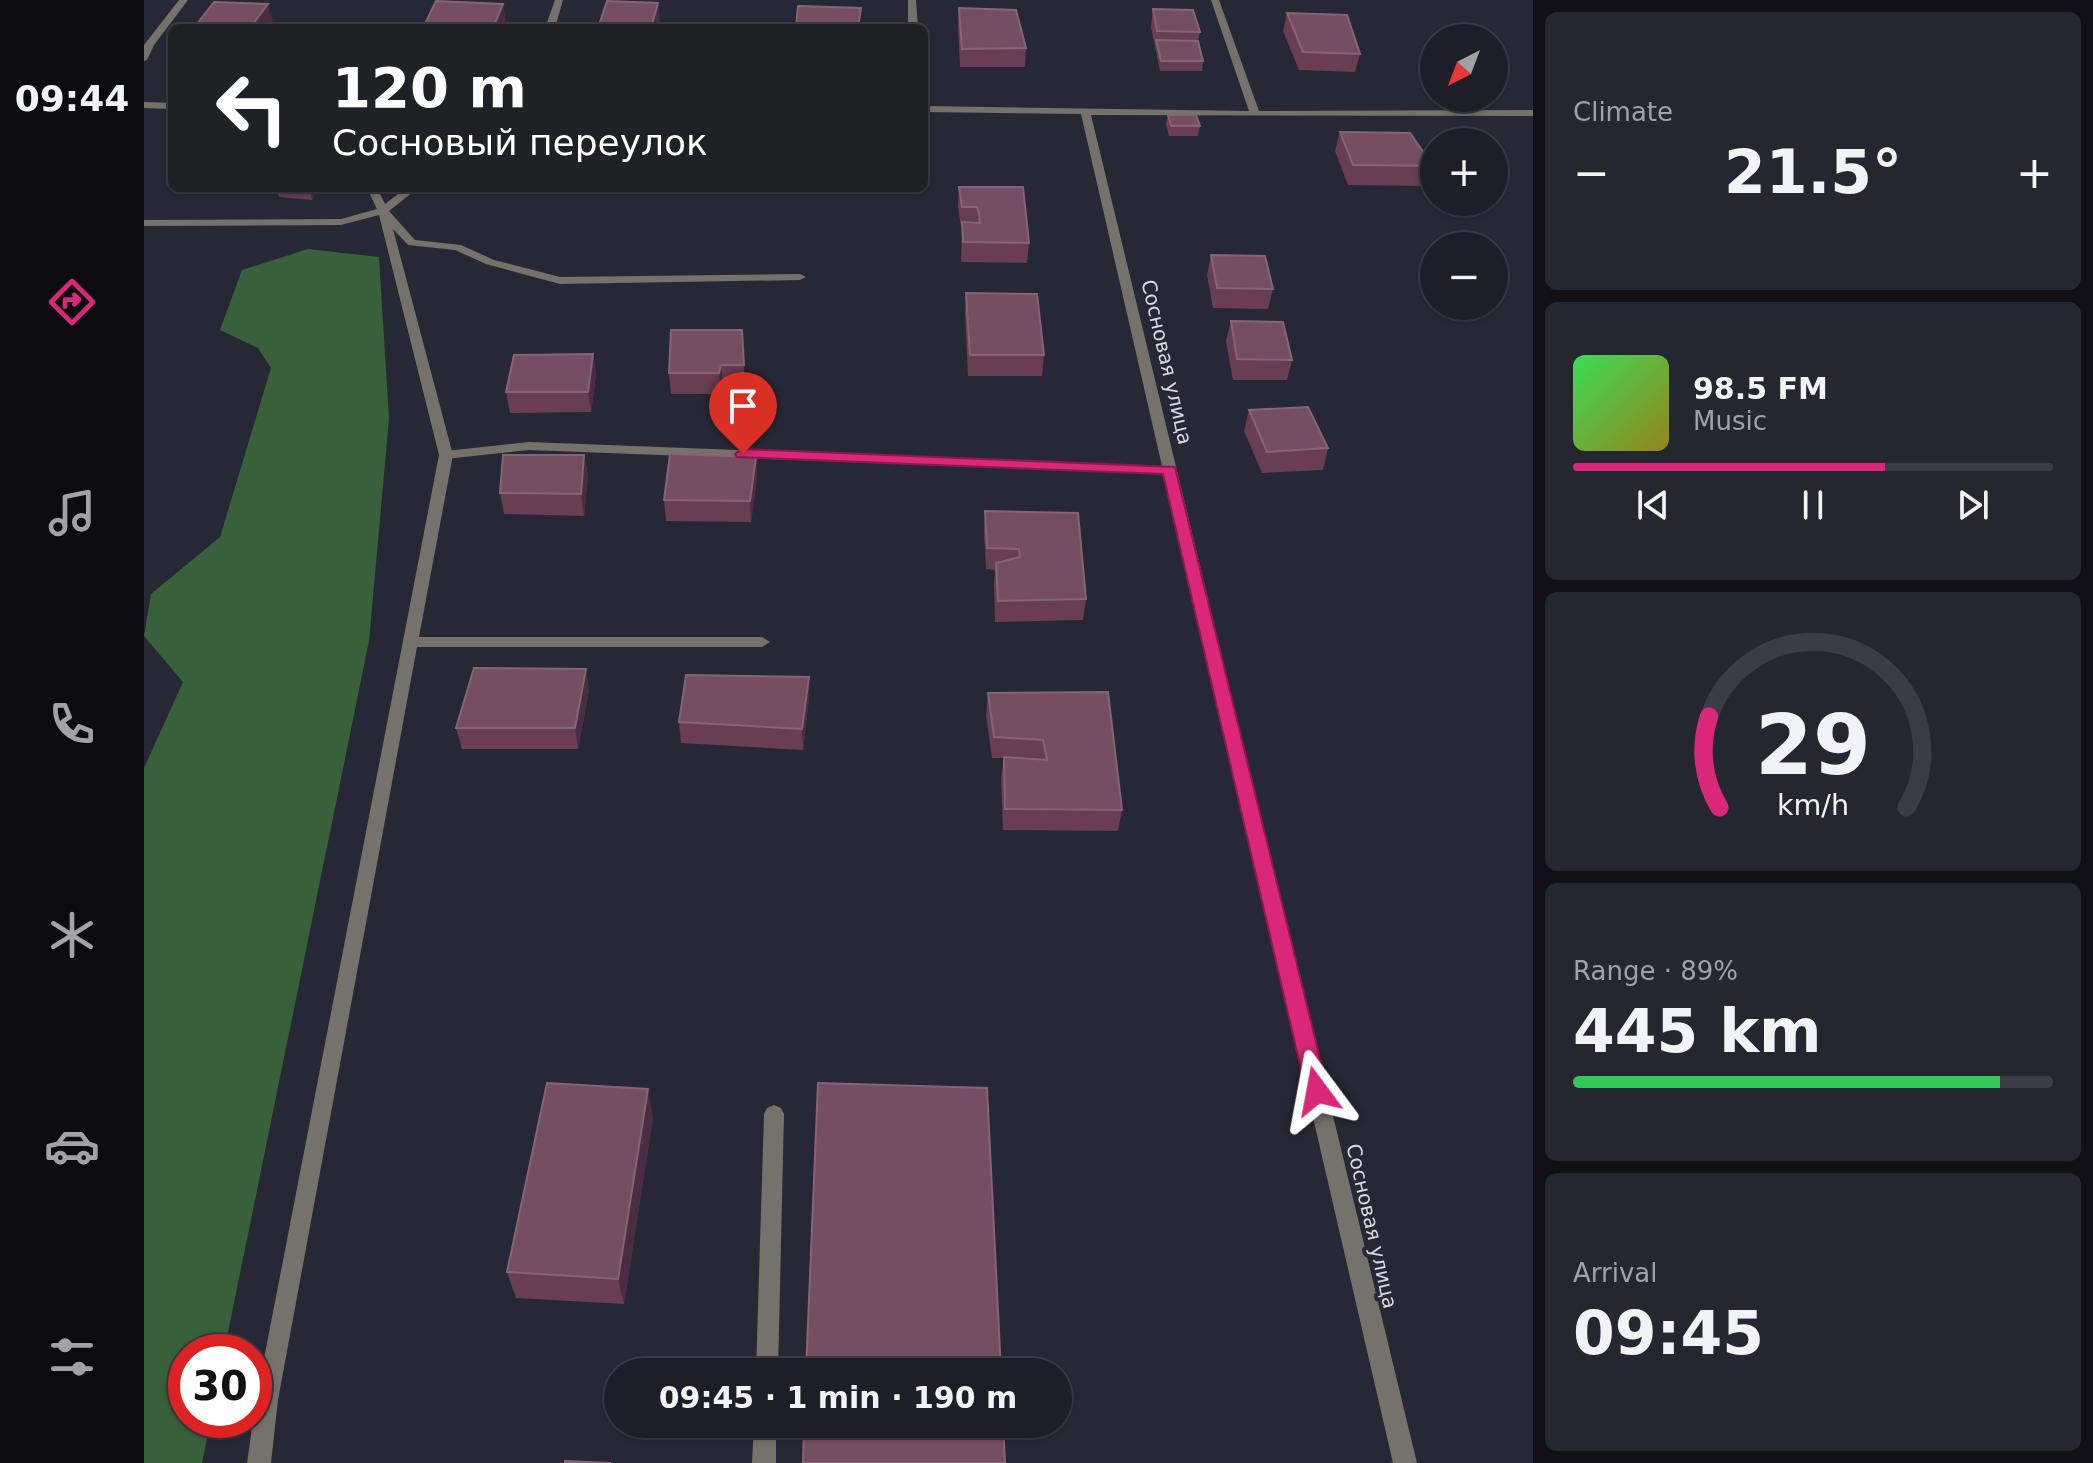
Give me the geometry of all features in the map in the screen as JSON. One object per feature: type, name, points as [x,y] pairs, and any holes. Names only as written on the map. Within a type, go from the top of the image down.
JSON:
[{"type":"street","points":[[144,58],[149,45],[184,0]]},
{"type":"street","points":[[551,24],[559,0]]},
{"type":"street","points":[[912,0],[913,24]]},
{"type":"street","points":[[1215,0],[1255,114]]},
{"type":"street","points":[[144,105],[168,106]]},
{"type":"street","points":[[928,109],[1255,114],[1533,113]]},
{"type":"street","name":"Сосновая улица","points":[[1085,111],[1405,1463]]},
{"type":"street","points":[[259,1463],[270,1385],[446,455],[383,211],[374,192]]},
{"type":"street","points":[[144,223],[341,222],[383,211],[408,192]]},
{"type":"street","points":[[383,211],[412,243],[457,247],[490,262],[560,281],[800,277]]},
{"type":"street","points":[[446,455],[529,446],[1170,470]]},
{"type":"street","points":[[409,642],[762,642]]},
{"type":"street","points":[[767,1358],[774,1114]]},
{"type":"street","points":[[764,1463],[765,1438]]},
{"type":"green space","points":[[308,249],[379,257],[389,419],[369,641],[228,1334],[168,1334],[168,1438],[207,1438],[202,1463],[144,1463],[144,768],[183,682],[144,636],[151,594],[220,537],[271,368],[258,348],[220,330],[242,270]]},
{"type":"building","points":[[436,1],[503,4],[495,24],[425,24]]},
{"type":"building","points":[[607,1],[658,3],[652,24],[599,24]]},
{"type":"building","points":[[214,2],[268,4],[253,24],[197,24]]},
{"type":"building","points":[[798,6],[861,8],[859,24],[796,24]]},
{"type":"building","points":[[959,8],[1016,10],[1026,48],[962,49]]},
{"type":"building","points":[[1153,9],[1193,10],[1200,32],[1157,31]]},
{"type":"building","points":[[1287,13],[1347,15],[1360,54],[1303,52]]},
{"type":"building","points":[[1156,40],[1198,41],[1203,61],[1161,61]]},
{"type":"building","points":[[1168,115],[1196,115],[1200,126],[1171,126]]},
{"type":"building","points":[[1340,132],[1410,133],[1420,147],[1420,166],[1353,165]]},
{"type":"building","points":[[959,187],[1023,187],[1029,243],[963,242],[962,222],[980,223],[977,207],[962,207]]},
{"type":"building","points":[[1211,255],[1265,256],[1273,289],[1217,288]]},
{"type":"building","points":[[966,293],[1037,294],[1044,355],[970,355]]},
{"type":"building","points":[[1231,321],[1283,322],[1292,360],[1237,359]]},
{"type":"building","points":[[671,330],[742,330],[744,365],[721,365],[719,373],[669,373]]},
{"type":"building","points":[[593,354],[588,392],[506,392],[514,355]]},
{"type":"building","points":[[1308,407],[1328,448],[1267,452],[1249,410]]},
{"type":"building","points":[[670,454],[756,457],[750,501],[664,500]]},
{"type":"building","points":[[503,455],[584,455],[581,494],[500,493]]},
{"type":"building","points":[[985,511],[1078,513],[1086,599],[998,601],[996,563],[1020,557],[1019,549],[987,548]]},
{"type":"building","points":[[474,668],[586,669],[575,728],[456,728]]},
{"type":"building","points":[[686,675],[809,677],[802,729],[679,722]]},
{"type":"building","points":[[1108,692],[1122,810],[1005,809],[1004,757],[1047,760],[1043,740],[994,737],[988,693]]},
{"type":"building","points":[[547,1083],[648,1089],[618,1279],[507,1272]]},
{"type":"building","points":[[818,1083],[987,1088],[1000,1358],[807,1358]]},
{"type":"building","points":[[804,1438],[1004,1438],[1005,1463],[803,1463]]},
{"type":"building","points":[[565,1461],[611,1463],[565,1463]]},
{"type":"route","points":[[743,454],[1170,470],[1317,1091]]}]
